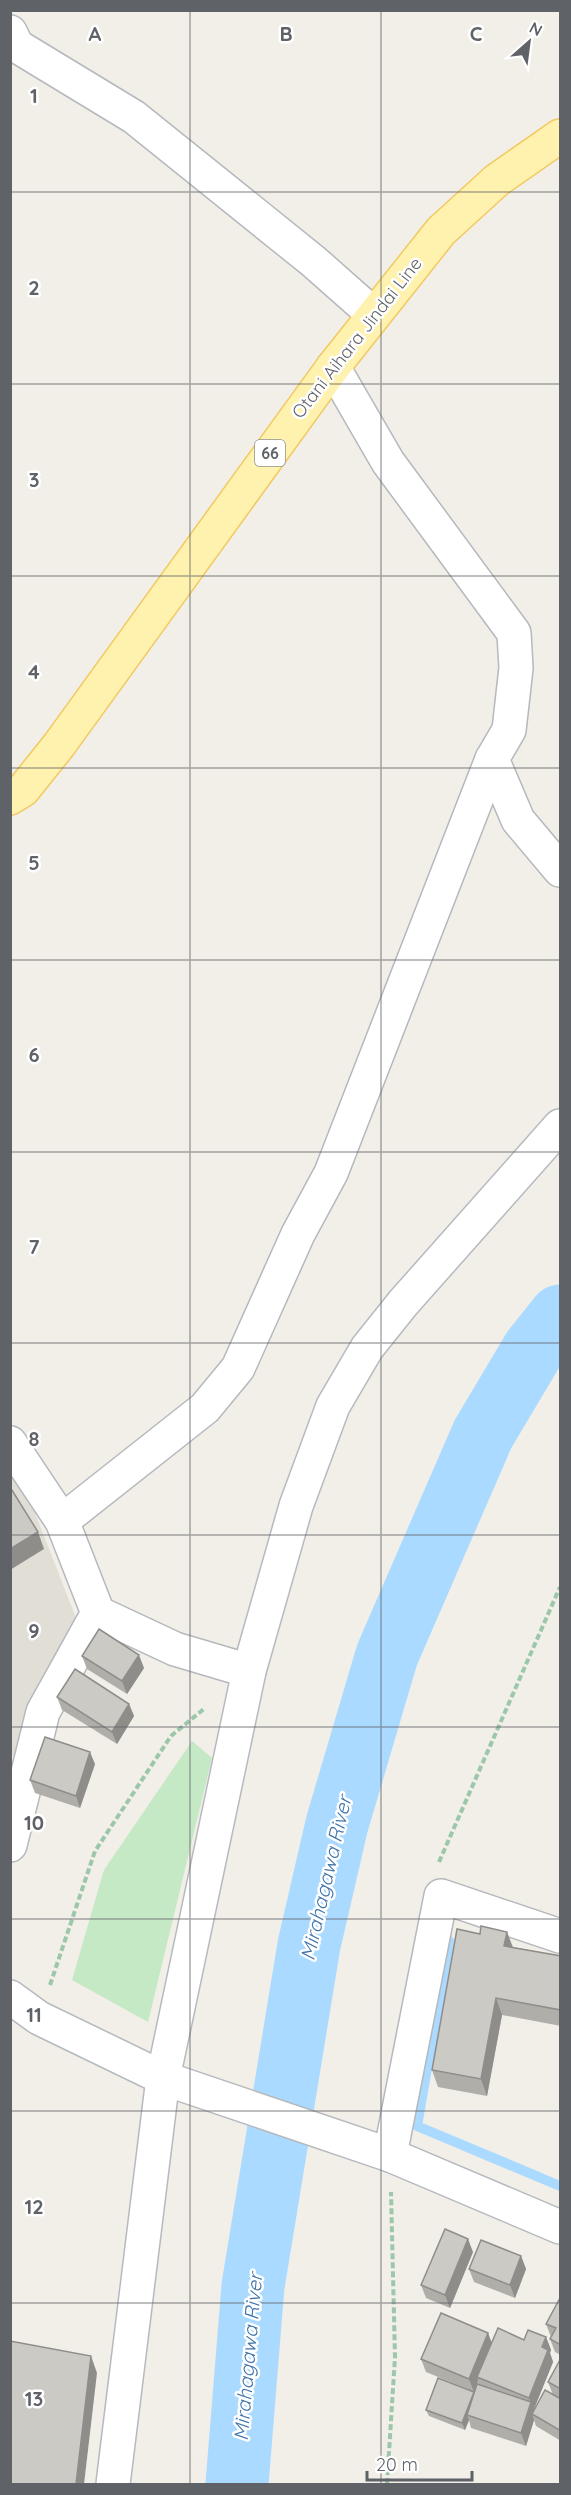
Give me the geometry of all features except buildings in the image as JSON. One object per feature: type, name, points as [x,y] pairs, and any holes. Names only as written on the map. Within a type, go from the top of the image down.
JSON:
[{"type":"main road","name":"Otani Aihara Jindai Line","points":[[10,798],[23,790],[59,745],[333,366],[441,231],[497,180],[561,136]]},
{"type":"street","points":[[10,32],[16,46],[134,117],[313,261],[374,314]]},
{"type":"street","points":[[62,1521],[205,1408],[238,1368],[298,1234],[331,1173],[492,759],[509,730],[516,668],[514,633],[388,462],[333,366]]},
{"type":"street","points":[[492,759],[518,820],[561,870]]},
{"type":"street","points":[[113,2484],[163,2078],[249,1671],[296,1506],[333,1406],[368,1348],[404,1303],[561,1126]]},
{"type":"street","points":[[10,1443],[62,1521],[98,1613],[175,1649],[249,1671]]},
{"type":"street","points":[[10,1845],[43,1712],[98,1613]]},
{"type":"street","points":[[379,2151],[441,1896],[561,1936]]},
{"type":"street","points":[[10,1997],[39,2018],[163,2078],[379,2151],[561,2227]]},
{"type":"path","points":[[441,1896],[439,1859],[561,1587]]},
{"type":"path","points":[[39,2018],[95,1851],[171,1736],[206,1707]]},
{"type":"path","points":[[379,2151],[395,2357],[387,2484]]},
{"type":"shaded area","points":[[10,1471],[33,1508],[78,1623],[18,1758],[10,1754]]},
{"type":"green space","points":[[192,1741],[212,1758],[148,2022],[72,1980],[104,1870]]},
{"type":"waterway","name":"Mirahagawa River","points":[[237,2484],[253,2286],[309,1945],[337,1824],[387,1655],[483,1434],[533,1350],[560,1316]]},
{"type":"waterway","points":[[449,1941],[417,2126],[560,2186]]}]
